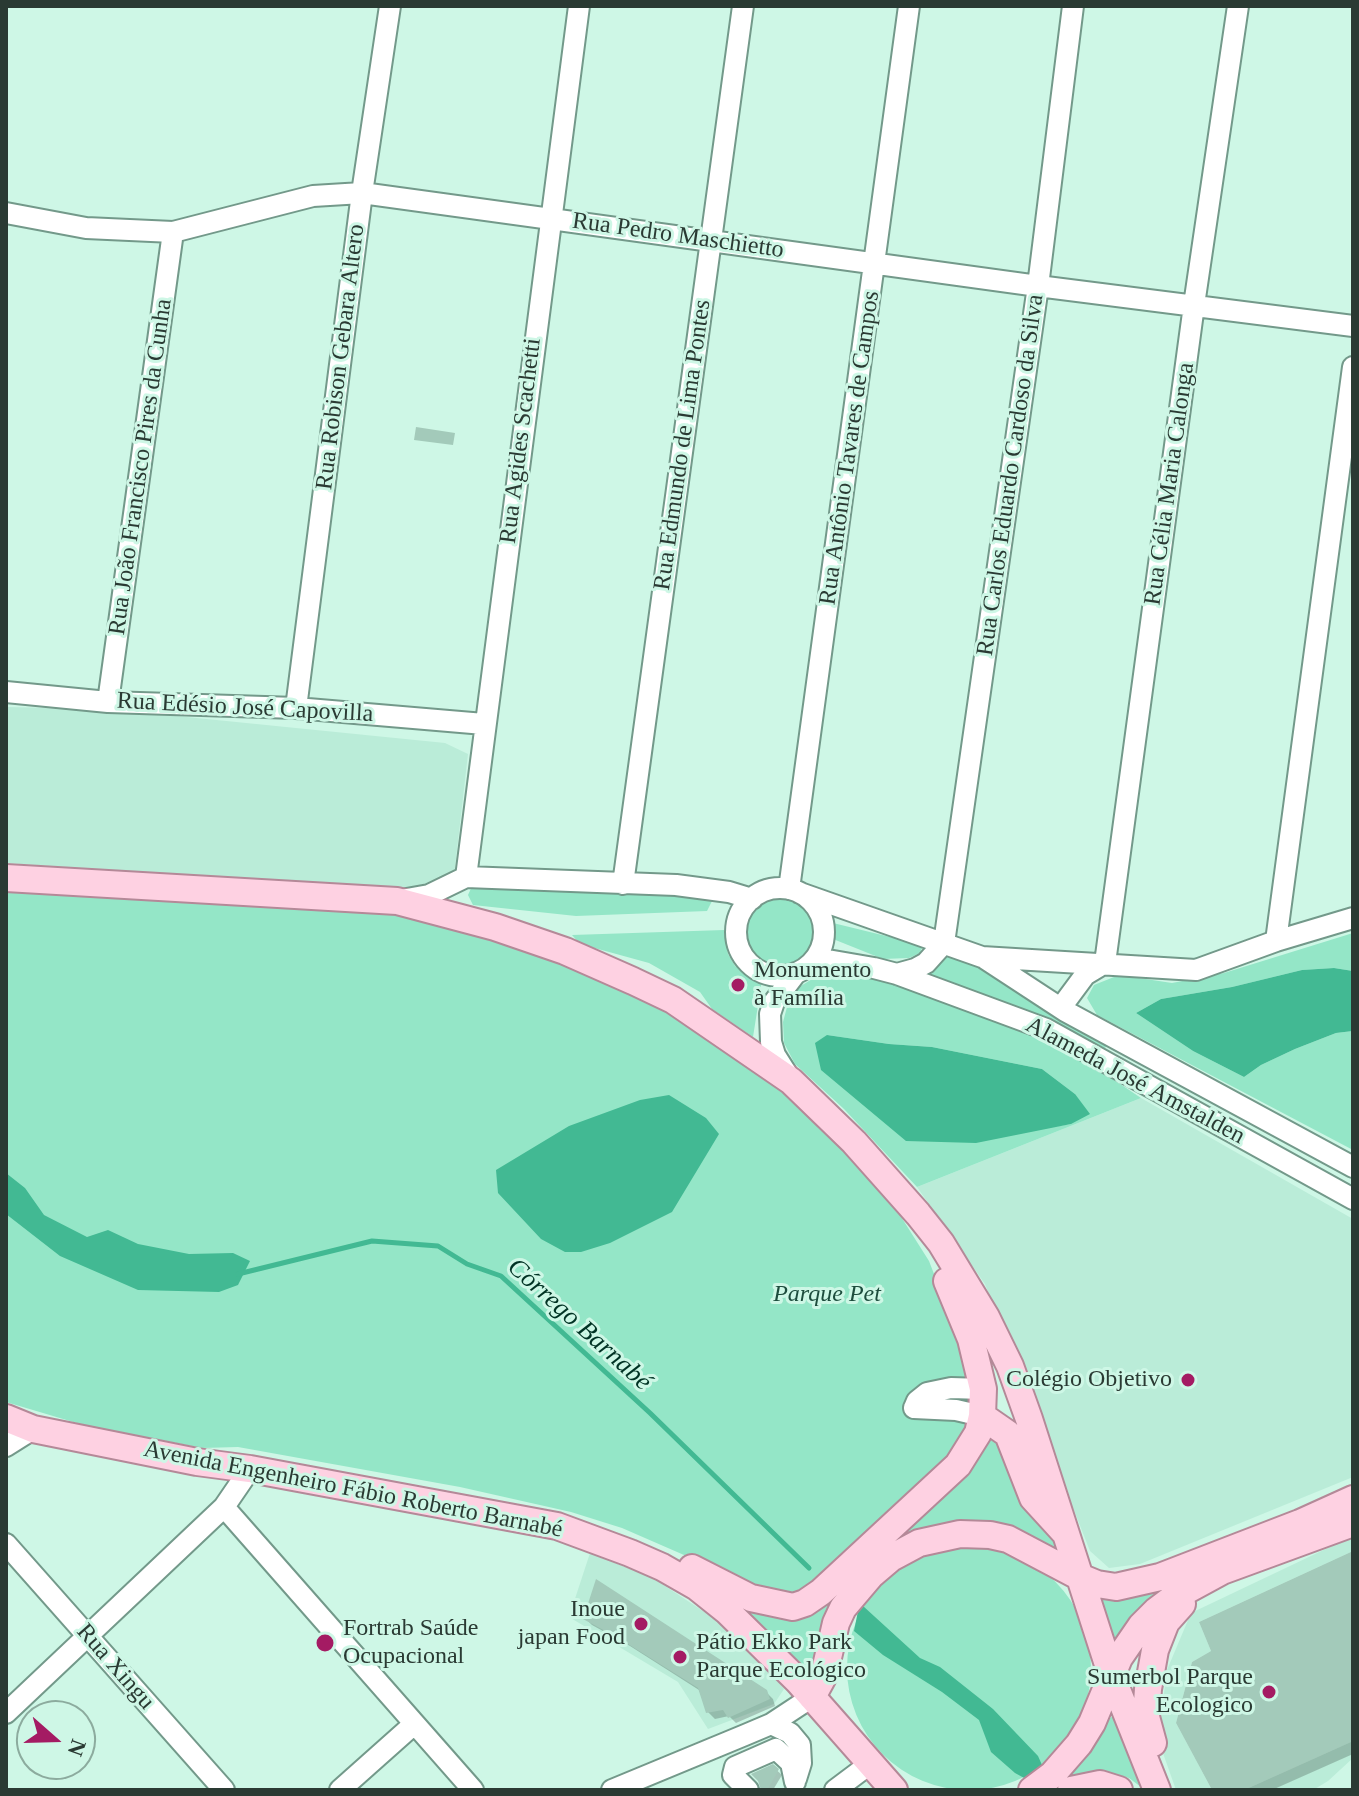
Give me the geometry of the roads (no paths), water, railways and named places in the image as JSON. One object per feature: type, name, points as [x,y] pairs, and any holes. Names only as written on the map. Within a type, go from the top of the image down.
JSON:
[{"type":"main road","points":[[6,878],[397,901],[495,927],[565,951],[633,981],[697,1016],[791,1081],[845,1133],[941,1243],[986,1317],[1010,1366],[1068,1535],[1112,1677],[1159,1790]]},
{"type":"main road","points":[[544,1523],[566,1519],[598,1527],[672,1558],[751,1598],[793,1607],[821,1592],[958,1465],[978,1433],[982,1416],[983,1389],[976,1354],[959,1305],[894,1188]]},
{"type":"main road","points":[[982,1416],[1008,1434],[1033,1498],[1068,1535]]},
{"type":"main road","name":"Avenida Engenheiro Fábio Roberto Barnabé","points":[[6,1418],[33,1429],[197,1462],[544,1523],[597,1539],[662,1567],[697,1587],[727,1611],[812,1697],[894,1790]]},
{"type":"main road","points":[[812,1697],[824,1675],[836,1623],[843,1608],[871,1575],[906,1549],[946,1535],[990,1535],[1008,1539],[1080,1577],[1116,1587],[1137,1584],[1300,1523],[1353,1499]]},
{"type":"main road","points":[[1032,1790],[1064,1764],[1079,1744],[1119,1658],[1130,1640],[1156,1611],[1176,1596],[1222,1571],[1353,1523]]},
{"type":"main road","points":[[1159,1790],[1161,1775],[1146,1717],[1148,1689],[1159,1635],[1175,1610],[1222,1571]]},
{"type":"main road","points":[[1112,1677],[1155,1650]]},
{"type":"main road","points":[[871,1763],[915,1790]]},
{"type":"main road","points":[[1071,1790],[1100,1784],[1119,1790]]},
{"type":"street","name":"Rua Robison Gebara Altero","points":[[296,708],[362,193],[390,6]]},
{"type":"street","name":"Rua Agides Scachetti","points":[[466,877],[579,6]]},
{"type":"street","name":"Rua Edmundo de Lima Pontes","points":[[623,884],[743,6]]},
{"type":"street","name":"Rua Antônio Tavares de Campos","points":[[795,891],[909,6]]},
{"type":"street","name":"Rua Carlos Eduardo Cardoso da Silva","points":[[944,943],[1038,286],[1073,6]]},
{"type":"street","name":"Rua Célia Maria Calonga","points":[[1105,963],[1194,305],[1238,6]]},
{"type":"street","name":"Rua Pedro Maschietto","points":[[6,213],[86,228],[173,232],[313,196],[362,193],[1353,326]]},
{"type":"street","name":"Rua João Francisco Pires da Cunha","points":[[108,702],[173,232]]},
{"type":"street","points":[[1276,941],[1353,367]]},
{"type":"street","name":"Rua Edésio José Capovilla","points":[[6,692],[108,702],[296,708],[484,724]]},
{"type":"street","points":[[397,901],[429,895],[466,877],[676,885],[729,892],[752,899]]},
{"type":"street","points":[[796,973],[772,976],[754,968],[741,953],[736,934],[740,914],[752,899],[776,888],[795,891],[982,957],[1196,970],[1353,918]]},
{"type":"street","points":[[791,1081],[775,1055],[770,1014],[774,1002],[796,973],[816,958],[823,942],[823,925],[818,910],[795,891]]},
{"type":"street","points":[[897,974],[926,963],[944,943]]},
{"type":"street","name":"Alameda José Amstalden","points":[[982,957],[1065,1011],[1353,1167]]},
{"type":"street","name":"Alameda José Amstalden","points":[[816,958],[897,974],[1046,1029],[1353,1199]]},
{"type":"street","points":[[1065,1011],[1065,1002],[1085,975],[1105,963]]},
{"type":"street","points":[[982,1416],[956,1410],[914,1408],[927,1393],[951,1388],[983,1389]]},
{"type":"street","points":[[6,1446],[33,1429]]},
{"type":"street","points":[[6,1713],[224,1507],[250,1469]]},
{"type":"street","points":[[224,1507],[473,1790]]},
{"type":"street","name":"Rua Xingu","points":[[6,1544],[224,1790]]},
{"type":"street","points":[[612,1790],[771,1724],[812,1697]]},
{"type":"street","points":[[771,1724],[790,1733],[800,1745],[801,1763],[793,1786]]},
{"type":"street","points":[[340,1790],[413,1725]]},
{"type":"street","points":[[748,1790],[733,1775],[735,1767],[776,1749],[791,1763],[793,1786]]},
{"type":"street","points":[[835,1790],[871,1763]]},
{"type":"waterway","name":"Córrego Barnabé","points":[[238,1274],[372,1241],[438,1246],[467,1264],[501,1276],[650,1413],[809,1568]]},
{"type":"place","name":"Monumento à Família","points":[[738,985]]},
{"type":"place","name":"Colégio Objetivo","points":[[1188,1380]]},
{"type":"place","name":"Inoue japan Food","points":[[641,1624]]},
{"type":"place","name":"Fortrab Saúde Ocupacional","points":[[325,1643]]},
{"type":"place","name":"Pátio Ekko Park Parque Ecológico","points":[[680,1657]]},
{"type":"place","name":"Sumerbol Parque Ecologico","points":[[1269,1692]]},
{"type":"park label","name":"Parque Pet","points":[[827,1295]]}]
